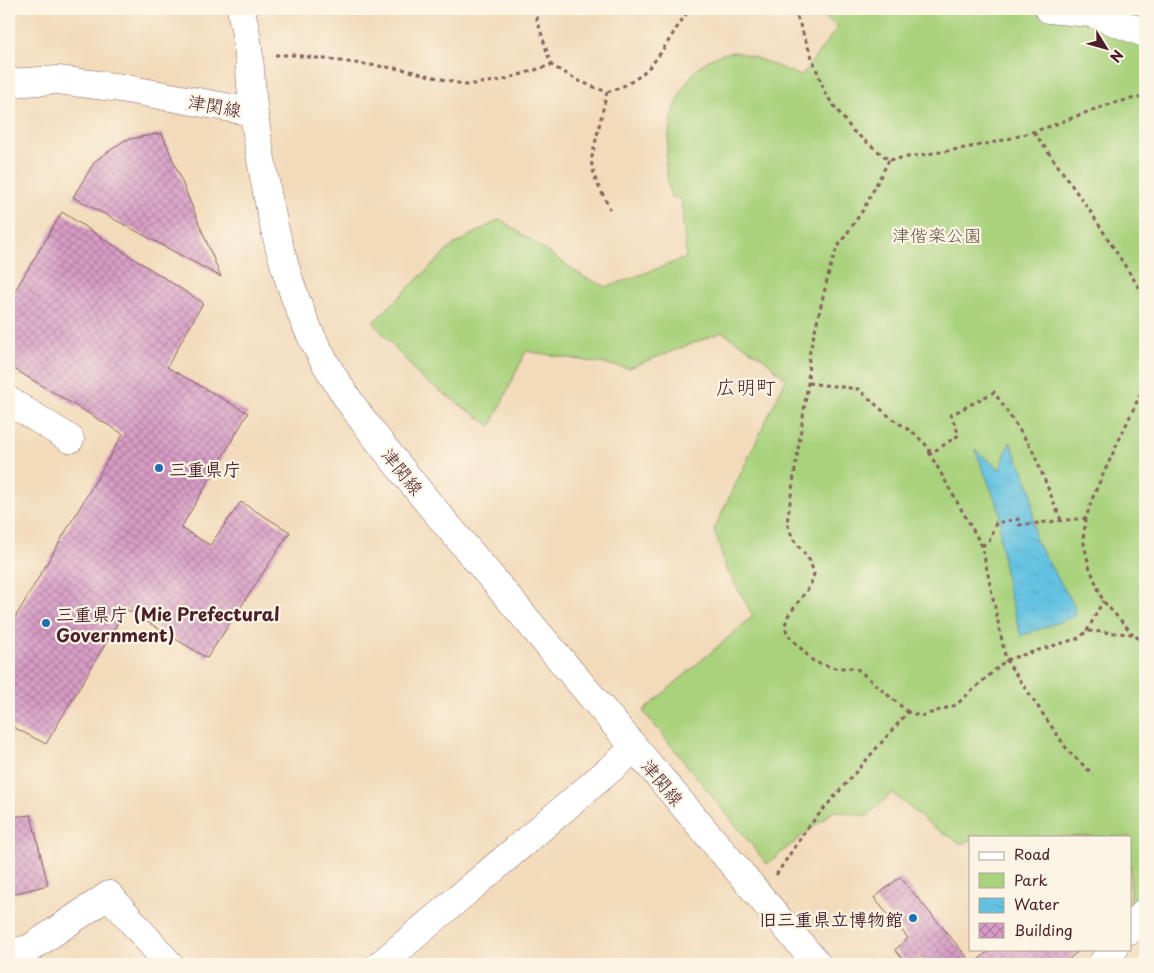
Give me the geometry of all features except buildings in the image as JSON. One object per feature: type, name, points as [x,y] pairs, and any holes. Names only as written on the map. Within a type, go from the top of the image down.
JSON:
[{"type":"main road","points":[[241,9],[249,55],[253,112]]},
{"type":"main road","points":[[1049,9],[1091,13],[1145,33]]},
{"type":"main road","name":"津関線","points":[[9,83],[58,80],[121,88],[253,112],[271,214],[290,283],[312,339],[339,386],[372,434],[634,749],[817,964]]},
{"type":"main road","points":[[9,401],[70,439]]},
{"type":"main road","points":[[381,964],[634,749]]},
{"type":"main road","points":[[9,952],[29,949],[109,895],[169,964]]},
{"type":"main road","points":[[1132,928],[1145,912]]},
{"type":"main road","points":[[1102,964],[1113,950]]},
{"type":"path","points":[[534,9],[551,65],[581,82],[608,92],[632,83],[648,70],[690,9]]},
{"type":"path","points":[[794,9],[826,95],[853,131],[889,160],[1002,141],[1034,132],[1120,100],[1145,97]]},
{"type":"path","points":[[249,55],[293,55],[402,69],[466,85],[503,80],[551,65]]},
{"type":"path","points":[[608,92],[591,161],[596,181],[610,209]]},
{"type":"path","points":[[1034,132],[1092,214],[1145,297]]},
{"type":"path","points":[[889,160],[863,210],[837,248],[830,268],[810,356],[808,383],[787,523],[793,539],[810,561],[814,574],[810,586],[788,616],[785,625],[787,634],[814,662],[835,668],[856,668],[908,712],[921,716],[956,705],[1006,660],[1079,638],[1087,631],[1103,601]]},
{"type":"path","points":[[808,383],[858,389],[891,418],[914,434],[928,448],[982,546],[1006,660],[1069,752],[1093,774]]},
{"type":"path","points":[[1145,384],[1094,494],[1086,518],[1083,540],[1085,554],[1103,601],[1133,634],[1145,644]]},
{"type":"path","points":[[930,454],[959,435],[951,415],[994,392],[1032,449],[1061,520]]},
{"type":"path","points":[[982,546],[988,542],[996,523],[1018,519],[1019,525],[1086,518]]},
{"type":"path","points":[[1087,631],[1133,634]]},
{"type":"path","points":[[761,897],[808,827],[908,712]]},
{"type":"green space","name":"津偕楽公園","points":[[814,9],[1145,9],[1145,889],[1132,904],[1132,836],[969,836],[969,841],[962,844],[933,827],[892,793],[867,816],[834,811],[767,864],[643,711],[753,616],[726,568],[714,529],[786,379],[763,358],[722,332],[629,368],[526,351],[491,426],[421,378],[373,322],[452,246],[500,219],[584,277],[607,287],[686,258],[681,198],[671,198],[666,167],[667,146],[674,111],[689,78],[700,66],[715,57],[732,52],[755,58],[801,76],[838,27]]},
{"type":"water","points":[[1010,442],[1031,489],[1035,540],[1073,603],[1075,616],[1021,636],[1007,585],[1000,539],[1000,511],[975,450],[1000,469]]},
{"type":"place","name":"三重県庁","points":[[159,468]]},
{"type":"place","name":"三重県庁 (Mie Prefectural Government)","points":[[46,623]]},
{"type":"place","name":"旧三重県立博物館","points":[[913,918]]},
{"type":"district","name":"広明町","points":[[746,386]]}]
